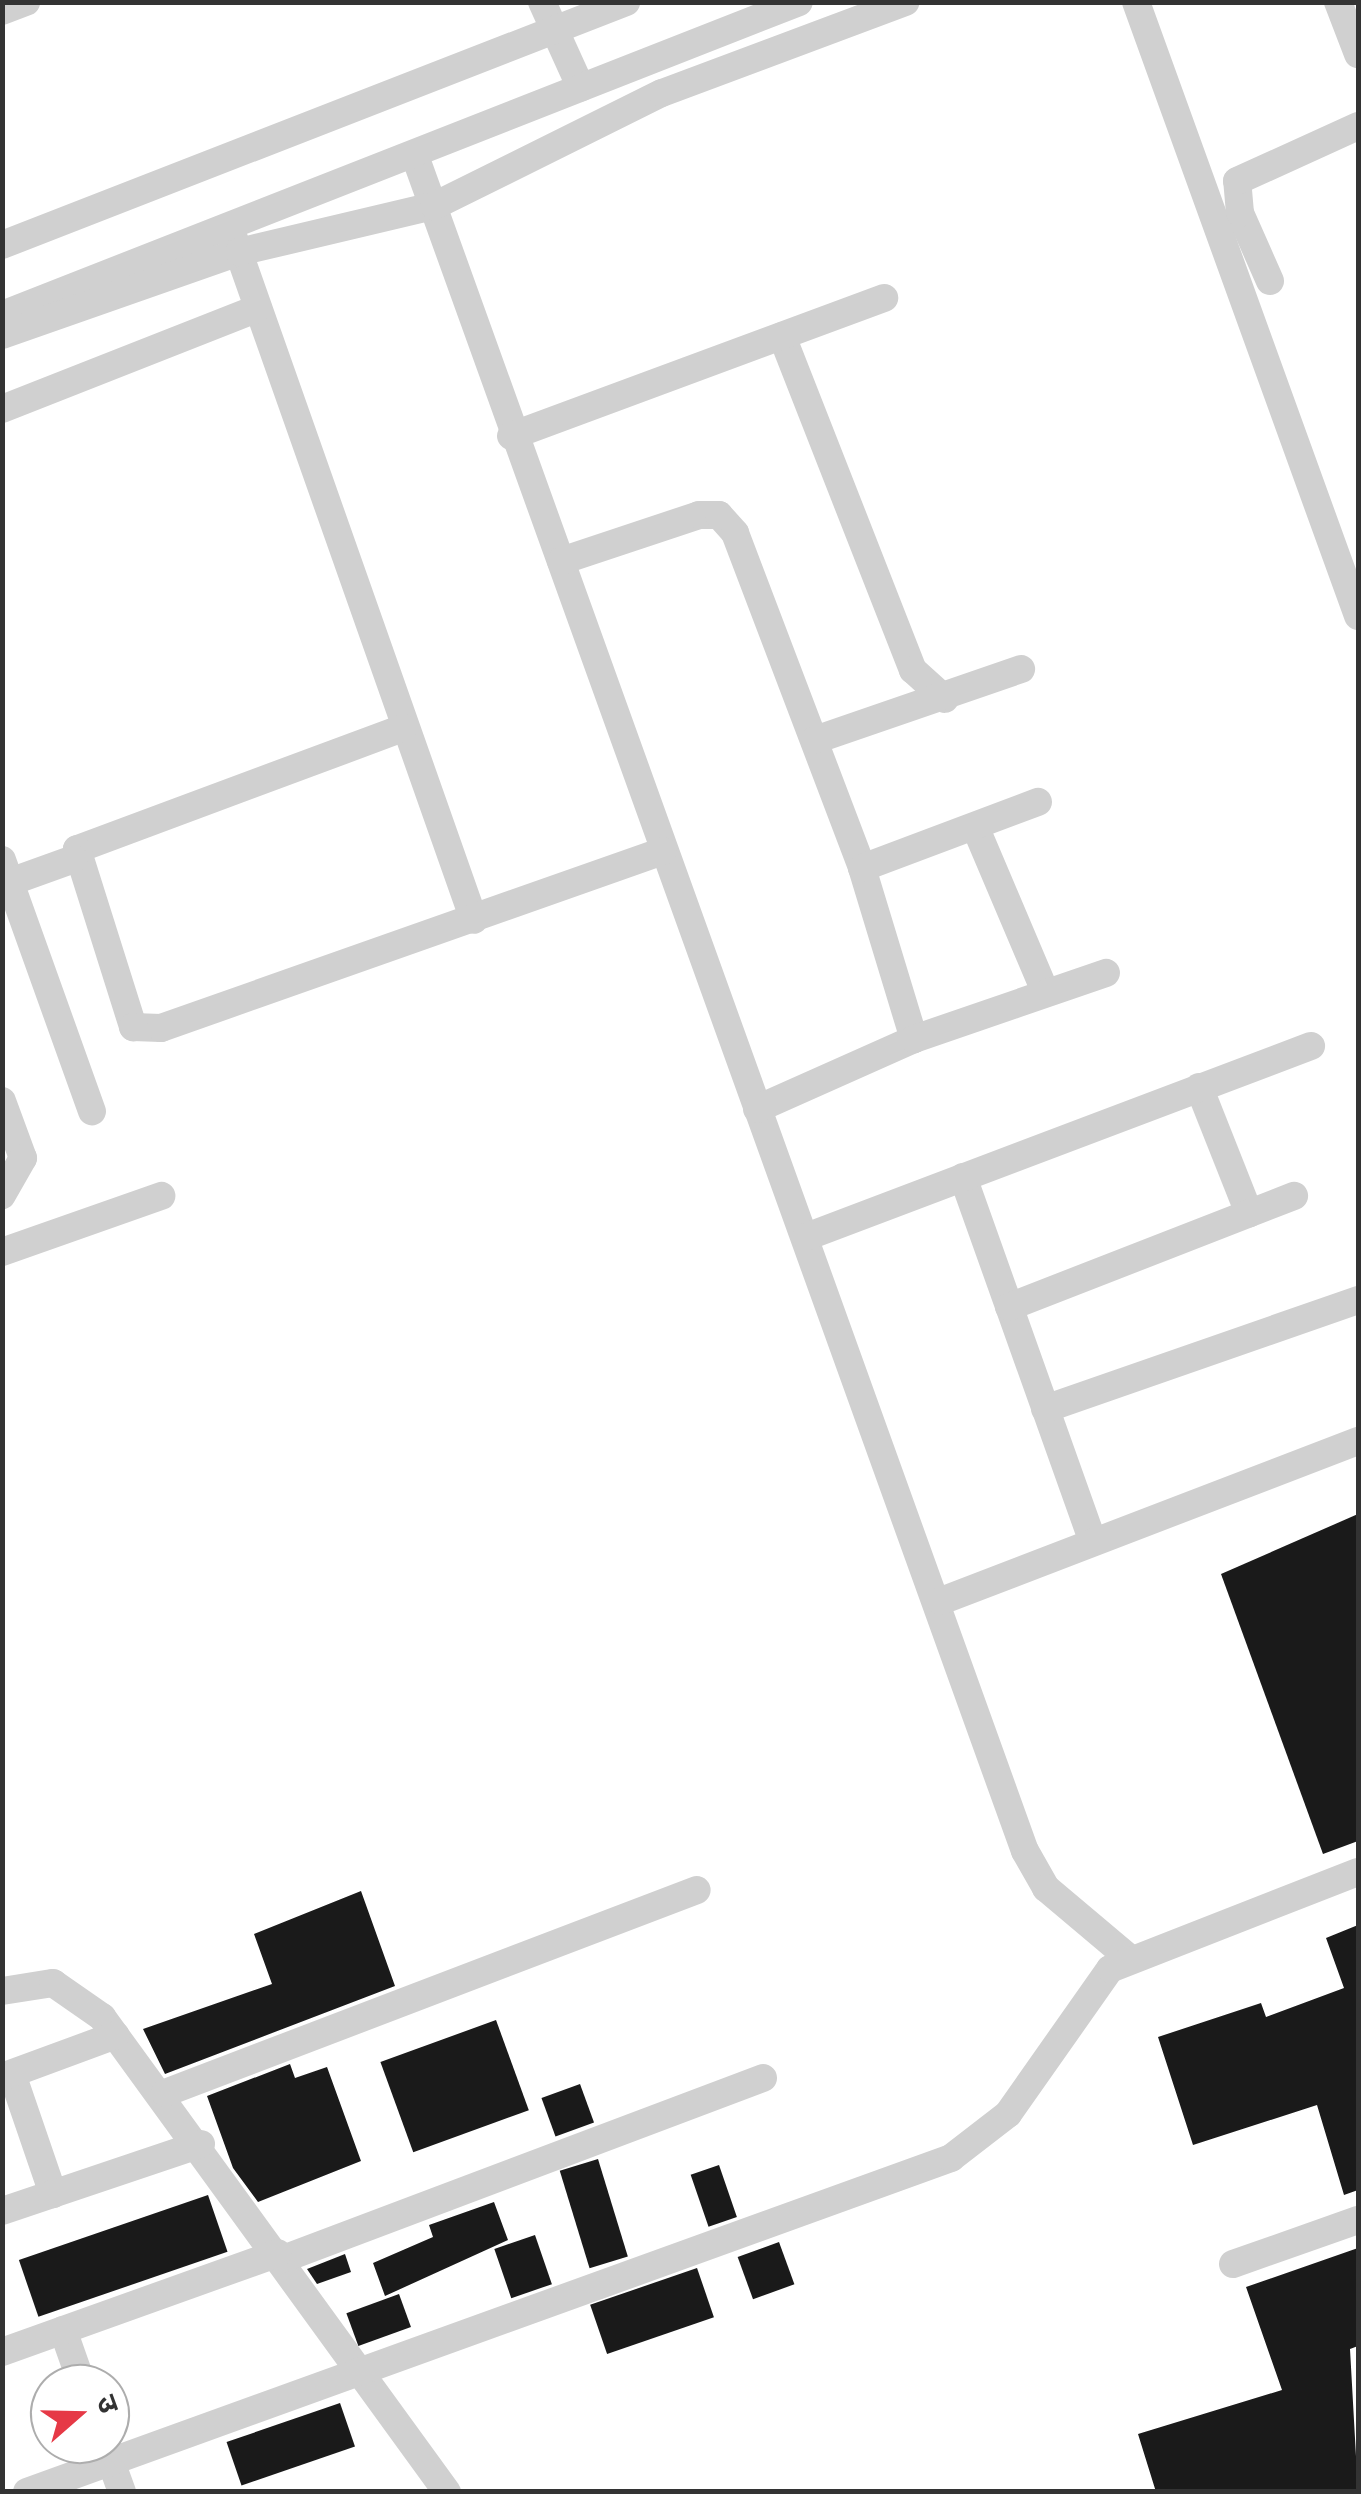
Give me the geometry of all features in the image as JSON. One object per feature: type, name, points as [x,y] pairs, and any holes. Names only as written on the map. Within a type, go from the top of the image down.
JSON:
[{"type":"street","points":[[2,11],[26,2]]},
{"type":"street","points":[[2,246],[547,15],[626,2]]},
{"type":"street","points":[[2,335],[234,239],[415,156],[799,2]]},
{"type":"street","points":[[2,314],[234,239],[434,206],[662,93],[906,2]]},
{"type":"street","points":[[1136,2],[1358,616]]},
{"type":"street","points":[[1338,2],[1358,54]]},
{"type":"street","points":[[547,15],[581,88]]},
{"type":"street","points":[[1270,281],[1240,213],[1237,181],[1358,126]]},
{"type":"street","points":[[415,156],[511,436],[561,561],[757,1109],[940,1601],[1025,1851],[1046,1888],[1129,1958]]},
{"type":"street","points":[[234,239],[403,728],[474,920]]},
{"type":"street","points":[[511,436],[884,298]]},
{"type":"street","points":[[2,410],[258,308]]},
{"type":"street","points":[[782,336],[914,670],[945,699]]},
{"type":"street","points":[[561,561],[719,515],[735,534],[862,868],[914,1039]]},
{"type":"street","points":[[816,740],[945,699],[1021,669]]},
{"type":"street","points":[[92,1111],[6,871],[74,859],[87,841],[403,728]]},
{"type":"street","points":[[862,868],[977,831],[1038,802]]},
{"type":"street","points":[[977,831],[1046,990]]},
{"type":"street","points":[[74,859],[140,1031],[474,920],[663,851]]},
{"type":"street","points":[[757,1109],[914,1039],[1046,990],[1106,973]]},
{"type":"street","points":[[806,1237],[1311,1046]]},
{"type":"street","points":[[1200,1087],[1249,1213]]},
{"type":"street","points":[[2,1101],[23,1158],[2,1195]]},
{"type":"street","points":[[963,1177],[1092,1540]]},
{"type":"street","points":[[2,1252],[161,1196]]},
{"type":"street","points":[[1009,1307],[1294,1196]]},
{"type":"street","points":[[1045,1409],[1358,1300]]},
{"type":"street","points":[[940,1601],[1358,1441]]},
{"type":"street","points":[[130,2446],[360,2373],[951,2158],[1008,2114],[1085,1995],[1129,1958],[1358,1872]]},
{"type":"street","points":[[164,2093],[698,1890]]},
{"type":"street","points":[[2,1992],[65,1986],[116,2035],[201,2144],[447,2492]]},
{"type":"street","points":[[53,2194],[7,2075],[116,2035]]},
{"type":"street","points":[[2,2352],[280,2256],[763,2078]]},
{"type":"street","points":[[2,2212],[201,2144]]},
{"type":"street","points":[[1232,2264],[1358,2220]]},
{"type":"street","points":[[63,2330],[75,2364]]},
{"type":"street","points":[[27,2492],[84,2464]]},
{"type":"street","points":[[111,2464],[122,2492]]},
{"type":"building","points":[[1358,1514],[1358,1841],[1323,1854],[1221,1574]]},
{"type":"building","points":[[361,1891],[395,1986],[165,2074],[143,2029],[272,1984],[254,1934]]},
{"type":"building","points":[[1358,1925],[1358,2190],[1344,2195],[1317,2105],[1193,2145],[1158,2037],[1261,2003],[1266,2017],[1344,1988],[1326,1938]]},
{"type":"building","points":[[496,2020],[529,2110],[413,2152],[380,2062]]},
{"type":"building","points":[[290,2064],[295,2078],[327,2067],[361,2161],[258,2202],[233,2168],[207,2096]]},
{"type":"building","points":[[580,2084],[594,2123],[555,2137],[541,2098]]},
{"type":"building","points":[[598,2159],[628,2257],[590,2268],[560,2171]]},
{"type":"building","points":[[719,2165],[737,2217],[709,2227],[691,2175]]},
{"type":"building","points":[[208,2195],[228,2252],[38,2317],[19,2260]]},
{"type":"building","points":[[494,2202],[508,2240],[385,2296],[373,2263],[433,2237],[429,2225]]},
{"type":"building","points":[[535,2235],[552,2284],[511,2298],[494,2249]]},
{"type":"building","points":[[779,2242],[794,2284],[753,2299],[738,2257]]},
{"type":"building","points":[[1358,2248],[1358,2346],[1350,2349],[1358,2492],[1156,2492],[1138,2434],[1282,2390],[1246,2287]]},
{"type":"building","points":[[345,2254],[351,2272],[317,2284],[307,2269]]},
{"type":"building","points":[[697,2268],[714,2317],[607,2354],[590,2305]]},
{"type":"building","points":[[399,2294],[411,2327],[358,2346],[346,2313]]},
{"type":"building","points":[[340,2403],[355,2446],[242,2486],[227,2442]]}]
